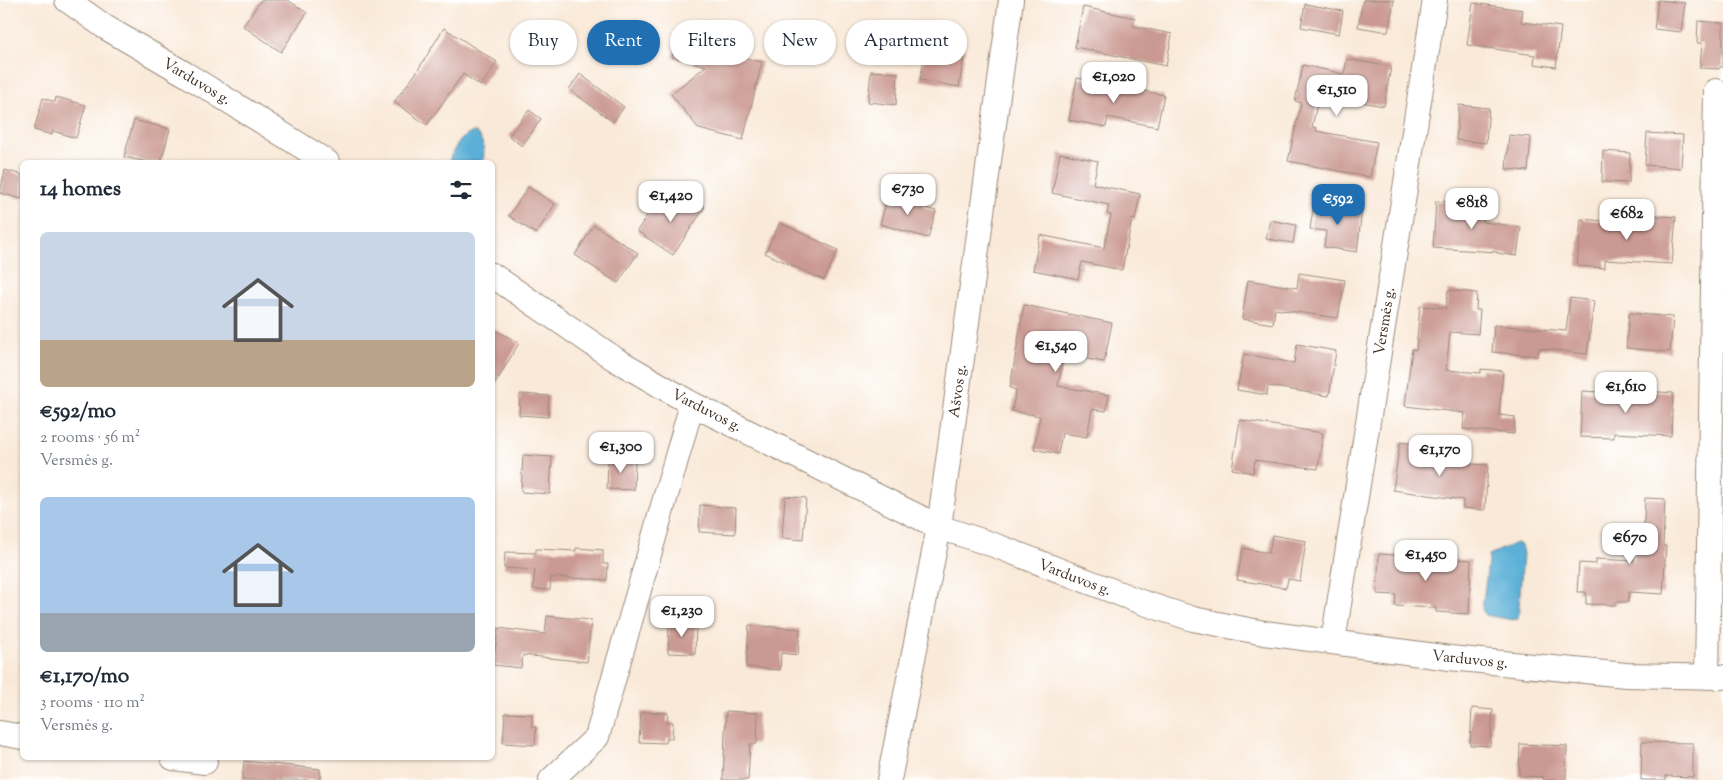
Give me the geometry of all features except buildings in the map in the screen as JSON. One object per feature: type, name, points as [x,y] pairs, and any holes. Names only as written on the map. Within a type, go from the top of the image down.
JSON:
[{"type":"street","name":"Varduvos g.","points":[[67,0],[105,27],[187,75],[324,160]]},
{"type":"street","name":"Ašvos g.","points":[[889,780],[939,527],[1011,0]]},
{"type":"street","name":"Versmės g.","points":[[1333,642],[1435,0]]},
{"type":"street","points":[[1715,677],[1716,91]]},
{"type":"street","name":"Varduvos g.","points":[[495,276],[615,359],[692,404],[939,527],[994,545],[1141,602],[1193,619],[1264,633],[1450,658],[1626,675],[1715,677]]},
{"type":"street","points":[[551,780],[597,737],[692,404]]},
{"type":"street","points":[[0,733],[20,737]]},
{"type":"street","points":[[189,760],[205,762]]},
{"type":"water","points":[[473,132],[477,134],[482,141],[483,160],[450,160],[458,144]]},
{"type":"water","points":[[1516,543],[1521,545],[1523,554],[1518,618],[1513,620],[1485,615],[1482,609],[1489,555]]}]
